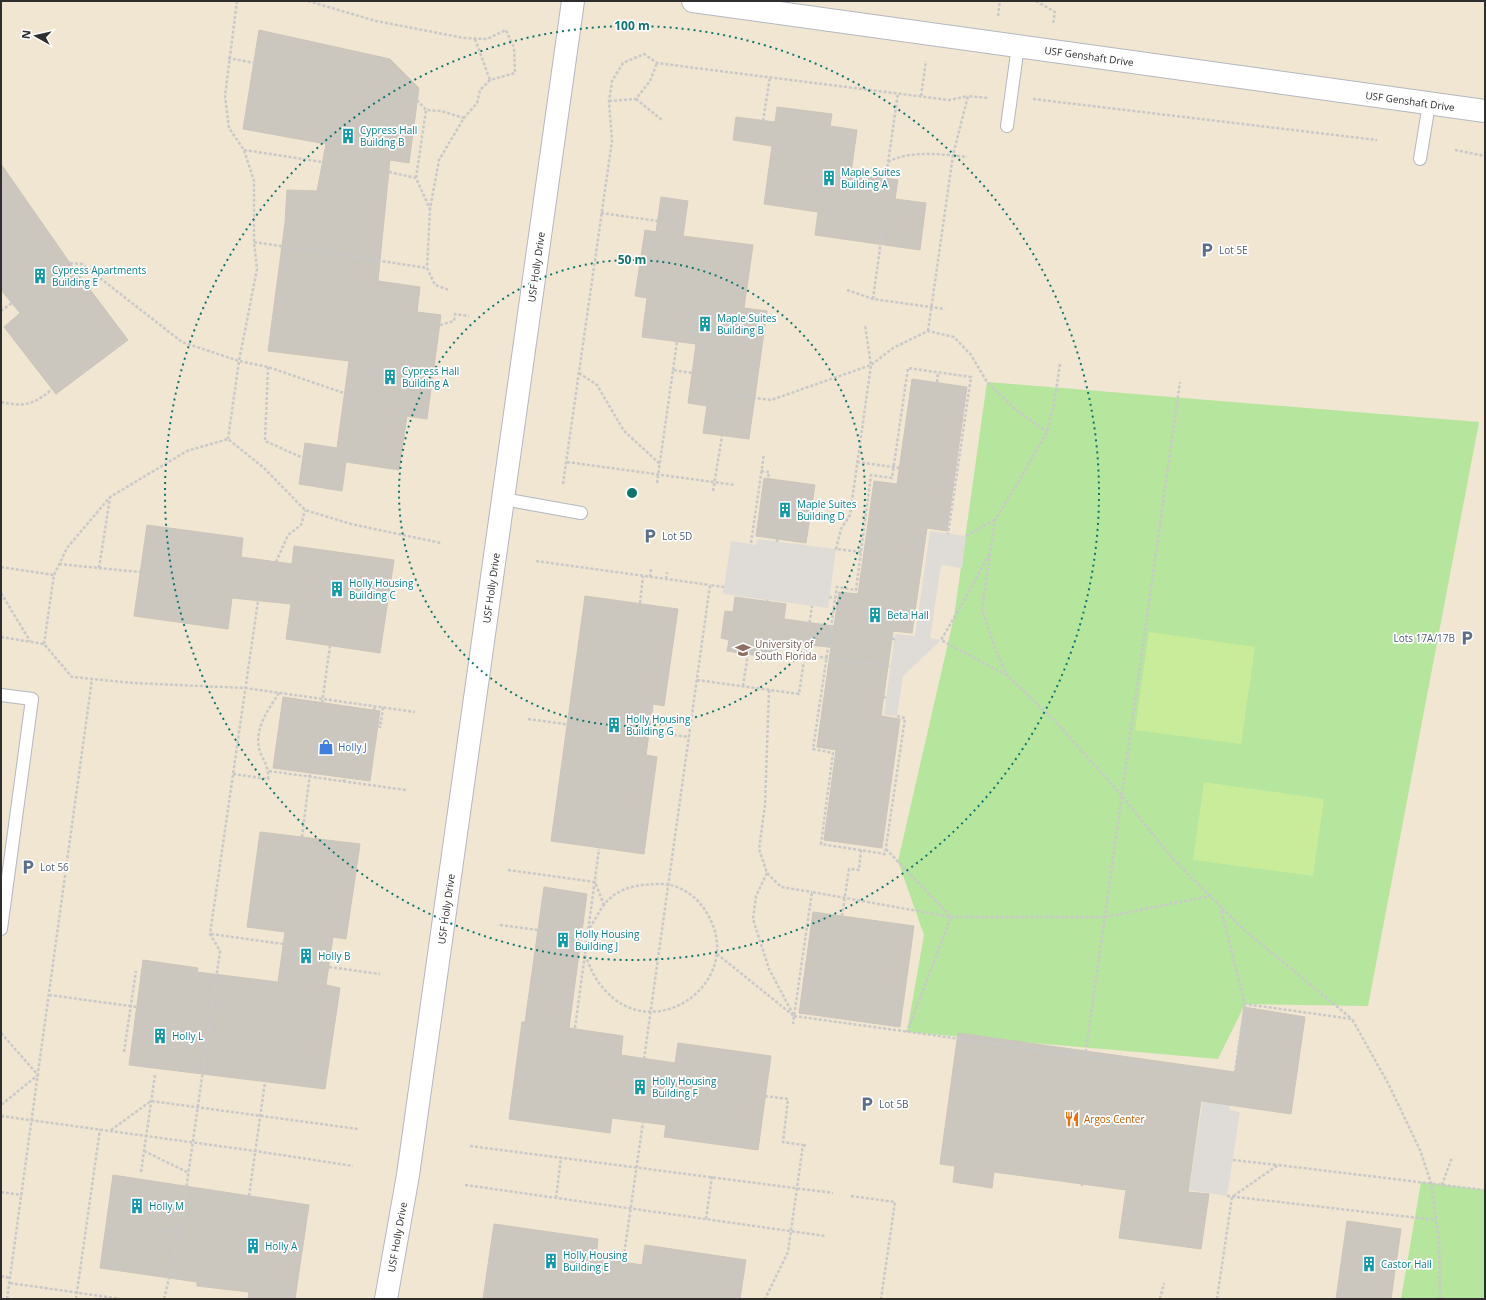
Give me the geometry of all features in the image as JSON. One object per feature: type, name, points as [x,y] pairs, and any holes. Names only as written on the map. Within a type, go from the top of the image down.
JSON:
[{"type":"street","name":"USF Holly Drive","points":[[386,1299],[408,1175],[573,1]]},
{"type":"street","name":"USF Genshaft Drive","points":[[693,1],[1485,111]]},
{"type":"street","name":"USF Holly Drive","points":[[397,1299],[408,1175]]},
{"type":"lane","points":[[1007,126],[1018,46]]},
{"type":"lane","points":[[1420,159],[1429,104]]},
{"type":"lane","points":[[503,499],[581,513]]},
{"type":"lane","points":[[1,695],[32,699],[1,930]]},
{"type":"path","points":[[228,439],[238,361],[257,269],[254,242],[254,181],[244,150],[228,128],[225,96],[228,58],[237,1]]},
{"type":"path","points":[[308,1],[376,21],[474,39],[487,39],[506,30],[514,48],[515,73],[490,80],[480,90],[476,103],[464,118],[439,160],[430,209],[427,268],[435,286],[449,290]]},
{"type":"path","points":[[998,19],[1000,1]]},
{"type":"path","points":[[1036,1],[1055,12]]},
{"type":"path","points":[[921,96],[930,34]]},
{"type":"path","points":[[474,39],[490,80]]},
{"type":"path","points":[[563,484],[612,141],[609,101],[612,81],[623,63],[644,54],[657,63],[949,100],[968,96],[989,98]]},
{"type":"path","points":[[228,58],[255,63]]},
{"type":"path","points":[[636,99],[650,81],[657,63]]},
{"type":"path","points":[[763,121],[770,77]]},
{"type":"path","points":[[886,177],[898,93]]},
{"type":"path","points":[[928,331],[953,155],[968,96]]},
{"type":"path","points":[[609,101],[636,99],[662,120]]},
{"type":"path","points":[[1031,99],[1377,140]]},
{"type":"path","points":[[417,100],[426,110],[441,111],[464,118]]},
{"type":"path","points":[[426,110],[416,178],[430,209]]},
{"type":"path","points":[[244,150],[322,162]]},
{"type":"path","points":[[1455,150],[1485,156]]},
{"type":"path","points":[[888,162],[897,157],[953,155],[967,157]]},
{"type":"path","points":[[389,172],[416,178]]},
{"type":"path","points":[[602,213],[658,221]]},
{"type":"path","points":[[873,299],[882,233]]},
{"type":"path","points":[[254,242],[427,268]]},
{"type":"path","points":[[70,263],[82,264],[182,342],[238,361],[268,367],[344,393]]},
{"type":"path","points":[[847,290],[873,299],[945,309]]},
{"type":"path","points":[[1,311],[12,303]]},
{"type":"path","points":[[440,325],[454,321],[455,314],[468,316]]},
{"type":"path","points":[[861,552],[836,550],[841,529],[850,515],[871,365],[865,324]]},
{"type":"path","points":[[733,395],[771,400],[871,365],[893,348],[928,331],[954,337],[971,355],[987,382],[1015,409],[1047,432]]},
{"type":"path","points":[[657,483],[677,342]]},
{"type":"path","points":[[1008,676],[996,651],[982,609],[995,520],[1047,432],[1054,404],[1060,364]]},
{"type":"path","points":[[268,367],[265,441],[303,458]]},
{"type":"path","points":[[897,716],[905,718],[885,854],[821,844],[833,753],[814,749],[837,587],[856,590],[861,552],[864,544],[871,475],[892,478],[908,368],[971,377],[948,534]]},
{"type":"path","points":[[673,370],[692,373]]},
{"type":"path","points":[[937,382],[938,372]]},
{"type":"path","points":[[579,373],[597,385],[624,431],[660,464]]},
{"type":"path","points":[[1085,1057],[1180,382]]},
{"type":"path","points":[[1,402],[22,404],[39,400],[52,389]]},
{"type":"path","points":[[713,491],[722,436]]},
{"type":"path","points":[[44,644],[54,575],[67,548],[110,498],[187,451],[228,439]]},
{"type":"path","points":[[228,439],[264,468],[305,510],[351,524],[441,542]]},
{"type":"path","points":[[751,544],[764,454]]},
{"type":"path","points":[[567,462],[735,485]]},
{"type":"path","points":[[857,462],[900,468]]},
{"type":"path","points":[[761,471],[769,472],[768,478]]},
{"type":"path","points":[[99,568],[110,498]]},
{"type":"path","points":[[276,562],[288,534],[301,525],[305,510]]},
{"type":"path","points":[[966,536],[995,520]]},
{"type":"path","points":[[990,551],[964,601],[941,640],[1008,676],[1057,723],[1122,796],[1173,859],[1242,928],[1352,1019],[1392,1092],[1420,1150],[1431,1183],[1439,1240],[1440,1299]]},
{"type":"path","points":[[536,561],[724,587]]},
{"type":"path","points":[[59,564],[140,572]]},
{"type":"path","points":[[1,567],[54,575]]},
{"type":"path","points":[[650,577],[651,569]]},
{"type":"path","points":[[666,579],[667,572]]},
{"type":"path","points":[[640,603],[644,576]]},
{"type":"path","points":[[644,1058],[710,586]]},
{"type":"path","points":[[1,593],[30,642]]},
{"type":"path","points":[[829,597],[836,598]]},
{"type":"path","points":[[164,1299],[180,1232],[220,951],[210,934],[258,601]]},
{"type":"path","points":[[697,680],[799,694],[812,606]]},
{"type":"path","points":[[1,637],[44,644],[72,678],[134,683],[245,688],[415,712]]},
{"type":"path","points":[[322,703],[330,646]]},
{"type":"path","points":[[744,686],[748,654]]},
{"type":"path","points":[[805,655],[890,666]]},
{"type":"path","points":[[8,1299],[92,679]]},
{"type":"path","points":[[769,690],[765,805],[759,849],[767,873],[780,887],[845,897],[951,917],[1105,917],[1210,896]]},
{"type":"path","points":[[233,774],[268,779],[269,771],[260,750],[259,730],[279,693]]},
{"type":"path","points":[[650,704],[655,720],[653,732]]},
{"type":"path","points":[[374,710],[375,706]]},
{"type":"path","points":[[378,726],[380,727],[383,707]]},
{"type":"path","points":[[528,719],[579,726]]},
{"type":"path","points":[[655,720],[672,725],[672,735]]},
{"type":"path","points":[[649,732],[689,737]]},
{"type":"path","points":[[269,771],[406,790]]},
{"type":"path","points":[[302,837],[310,773]]},
{"type":"path","points":[[886,848],[951,917]]},
{"type":"path","points":[[575,1028],[599,849]]},
{"type":"path","points":[[842,916],[849,869],[859,870],[862,850]]},
{"type":"path","points":[[508,870],[595,882]]},
{"type":"path","points":[[767,873],[756,896],[752,919],[769,969],[794,1016]]},
{"type":"path","points":[[595,882],[604,905]]},
{"type":"path","points":[[585,955],[604,990],[624,1005],[650,1012],[669,1010],[691,999],[708,980],[717,954],[716,933],[712,921],[701,904],[691,894],[668,884],[639,884],[618,892],[604,905],[589,929]]},
{"type":"path","points":[[793,1024],[812,892]]},
{"type":"path","points":[[1220,906],[1245,1004],[1234,1078]]},
{"type":"path","points":[[907,1032],[951,917]]},
{"type":"path","points":[[500,925],[546,931]]},
{"type":"path","points":[[210,934],[283,944]]},
{"type":"path","points":[[582,934],[588,935]]},
{"type":"path","points":[[717,954],[794,1016],[864,1024],[907,1032],[1207,1073]]},
{"type":"path","points":[[329,967],[380,974]]},
{"type":"path","points":[[124,1052],[136,971]]},
{"type":"path","points":[[49,995],[137,1007]]},
{"type":"path","points":[[1245,1004],[1352,1019]]},
{"type":"path","points":[[1,1034],[38,1075]]},
{"type":"path","points":[[1,1105],[38,1075]]},
{"type":"path","points":[[141,1172],[155,1075]]},
{"type":"path","points":[[249,1196],[265,1082]]},
{"type":"path","points":[[765,1096],[788,1099],[783,1142],[807,1146]]},
{"type":"path","points":[[111,1131],[151,1100],[358,1129]]},
{"type":"path","points":[[1,1116],[193,1142],[353,1166]]},
{"type":"path","points":[[623,1262],[642,1122]]},
{"type":"path","points":[[76,1299],[100,1129]]},
{"type":"path","points":[[766,1299],[788,1252],[803,1145]]},
{"type":"path","points":[[470,1146],[636,1166],[833,1193]]},
{"type":"path","points":[[144,1151],[189,1173]]},
{"type":"path","points":[[556,1198],[561,1157]]},
{"type":"path","points":[[1442,1185],[1452,1157]]},
{"type":"path","points":[[1233,1160],[1485,1190]]},
{"type":"path","points":[[1217,1299],[1232,1197],[1278,1165]]},
{"type":"path","points":[[706,1219],[712,1176]]},
{"type":"path","points":[[465,1185],[825,1236]]},
{"type":"path","points":[[1,1192],[22,1195]]},
{"type":"path","points":[[851,1196],[895,1202],[882,1299]]},
{"type":"path","points":[[1227,1196],[1436,1220]]},
{"type":"path","points":[[161,1229],[180,1232]]},
{"type":"path","points":[[1,1276],[10,1278]]},
{"type":"path","points":[[10,1283],[77,1294],[121,1299]]},
{"type":"path","points":[[1160,1299],[1164,1283]]},
{"type":"shaded area","name":"University of South Florida","points":[[1,1],[1485,1],[1485,1299],[1,1299]]},
{"type":"shaded area","points":[[930,531],[966,536],[962,568],[941,565],[930,638],[941,640],[903,676],[897,716],[884,715],[895,634],[915,636]]},
{"type":"shaded area","points":[[757,539],[836,549],[828,608],[723,594],[731,541],[756,545]]},
{"type":"shaded area","points":[[1207,1073],[1234,1078],[1229,1110],[1240,1112],[1227,1196],[1189,1190]]},
{"type":"green space","points":[[987,382],[1479,422],[1368,1006],[1245,1004],[1218,1059],[907,1032],[924,935],[898,861],[954,617]]},
{"type":"green space","points":[[1149,632],[1255,647],[1241,744],[1135,730]]},
{"type":"green space","points":[[1204,782],[1324,799],[1313,876],[1193,860]]},
{"type":"green space","points":[[1421,1182],[1485,1190],[1485,1299],[1401,1299]]},
{"type":"building","points":[[259,30],[390,59],[419,88],[409,163],[390,160],[378,281],[420,287],[417,312],[441,315],[427,419],[407,416],[399,470],[346,462],[342,491],[299,484],[305,443],[337,448],[349,361],[268,351],[285,223],[287,190],[317,191],[326,144],[243,129]]},
{"type":"building","name":"Maple Suites Building A","points":[[777,107],[832,114],[830,126],[857,130],[851,173],[898,180],[895,199],[926,203],[920,250],[815,235],[818,212],[764,204],[772,146],[733,140],[736,117],[775,122]]},
{"type":"building","name":"Cypress Apartments Building E","points":[[1,164],[70,263],[128,340],[56,394],[4,327],[20,313],[1,290]]},
{"type":"building","name":"Maple Suites Building B","points":[[661,197],[688,201],[683,236],[753,245],[744,308],[767,311],[749,439],[703,433],[707,406],[688,403],[696,344],[642,337],[647,298],[635,296],[645,230],[656,232]]},
{"type":"building","name":"Beta Hall","points":[[912,379],[967,387],[947,531],[927,528],[912,633],[893,631],[881,716],[900,719],[882,848],[824,840],[836,750],[817,747],[831,647],[780,643],[778,659],[727,651],[729,640],[721,638],[725,611],[733,612],[735,597],[786,604],[784,619],[834,626],[839,592],[858,594],[874,481],[897,484]]},
{"type":"building","name":"Maple Suites Building D","points":[[764,478],[815,485],[806,543],[756,536]]},
{"type":"building","name":"Holly Housing Building C","points":[[147,525],[243,538],[241,557],[292,564],[294,546],[394,560],[380,653],[286,639],[291,604],[232,598],[228,629],[134,616]]},
{"type":"building","name":"Holly Housing Building G","points":[[585,596],[678,609],[664,706],[653,704],[646,755],[657,757],[644,854],[551,841]]},
{"type":"building","name":"Holly J","points":[[283,697],[380,711],[370,781],[273,768]]},
{"type":"building","name":"Holly B","points":[[260,832],[360,844],[346,939],[333,937],[326,985],[340,988],[325,1089],[129,1065],[143,960],[198,968],[197,972],[278,982],[285,932],[247,927]]},
{"type":"building","name":"Holly Housing Building F","points":[[544,887],[587,894],[569,1028],[623,1036],[621,1055],[675,1063],[678,1043],[771,1056],[758,1150],[664,1137],[666,1125],[612,1118],[610,1133],[509,1119],[522,1022],[525,1022]]},
{"type":"building","points":[[813,912],[914,926],[900,1027],[799,1013]]},
{"type":"building","name":"Argos Center","points":[[1244,1007],[1305,1017],[1291,1114],[1201,1101],[1188,1192],[1209,1194],[1201,1249],[1119,1238],[1126,1190],[994,1172],[992,1188],[953,1182],[955,1166],[940,1164],[958,1033],[1235,1072]]},
{"type":"building","points":[[113,1175],[309,1205],[295,1299],[248,1299],[249,1292],[197,1286],[197,1282],[100,1268]]},
{"type":"building","name":"Castor Hall","points":[[1347,1221],[1401,1229],[1391,1299],[1336,1299]]},
{"type":"building","name":"Holly Housing Building E","points":[[494,1224],[598,1239],[596,1258],[642,1265],[645,1245],[746,1260],[740,1299],[483,1299]]},
{"type":"place","name":"Cypress Hall Buildng B","points":[[348,136]]},
{"type":"place","name":"Maple Suites Building A","points":[[829,178]]},
{"type":"place","name":"Lot 5E","points":[[1207,250]]},
{"type":"place","name":"Cypress Apartments Building E","points":[[40,276]]},
{"type":"place","name":"Maple Suites Building B","points":[[705,324]]},
{"type":"place","name":"Cypress Hall Building A","points":[[390,377]]},
{"type":"place","name":"Maple Suites Building D","points":[[785,510]]},
{"type":"place","name":"Lot 5D","points":[[650,536]]},
{"type":"place","name":"Holly Housing Building C","points":[[337,589]]},
{"type":"place","name":"Beta Hall","points":[[875,615]]},
{"type":"place","name":"Lots 17A/17B","points":[[1467,638]]},
{"type":"place","name":"University of South Florida","points":[[743,650]]},
{"type":"place","name":"Holly Housing Building G","points":[[614,725]]},
{"type":"place","name":"Holly J","points":[[326,747]]},
{"type":"place","name":"Lot 56","points":[[28,867]]},
{"type":"place","name":"Holly Housing Building J","points":[[563,940]]},
{"type":"place","name":"Holly B","points":[[306,956]]},
{"type":"place","name":"Holly L","points":[[160,1036]]},
{"type":"place","name":"Holly Housing Building F","points":[[640,1087]]},
{"type":"place","name":"Lot 5B","points":[[867,1104]]},
{"type":"place","name":"Argos Center","points":[[1072,1119]]},
{"type":"place","name":"Holly M","points":[[137,1206]]},
{"type":"place","name":"Holly A","points":[[253,1246]]},
{"type":"place","name":"Holly Housing Building E","points":[[551,1261]]},
{"type":"place","name":"Castor Hall","points":[[1369,1264]]}]
